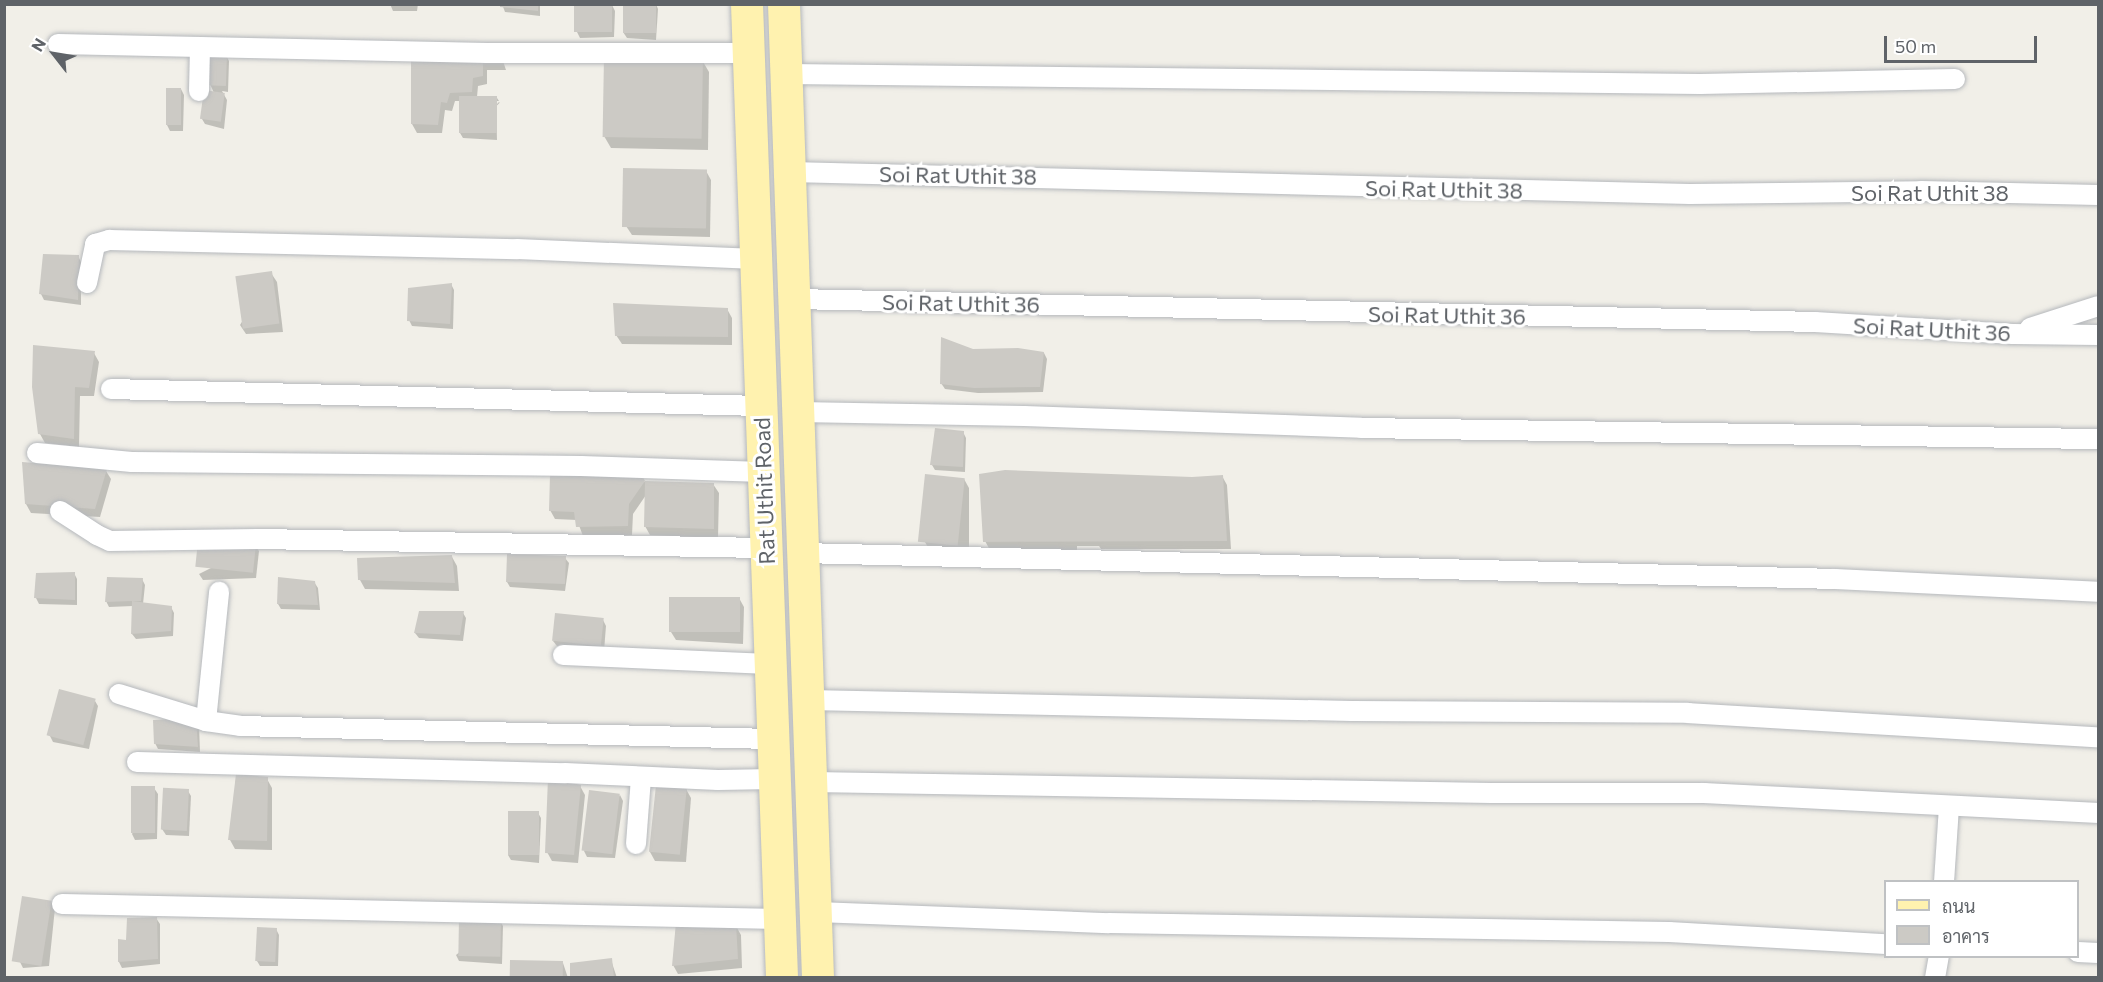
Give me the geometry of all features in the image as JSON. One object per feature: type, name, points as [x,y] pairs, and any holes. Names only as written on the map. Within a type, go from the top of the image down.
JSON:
[{"type":"main road","name":"Rat Uthit Road","points":[[747,4],[782,978]]},
{"type":"main road","name":"Rat Uthit Road","points":[[783,4],[818,978]]},
{"type":"street","points":[[58,44],[487,53],[748,53]]},
{"type":"street","points":[[199,91],[200,47]]},
{"type":"street","points":[[787,74],[1700,84],[1955,79]]},
{"type":"street","name":"Soi Rat Uthit 38","points":[[790,172],[1690,194],[1921,191],[2098,195]]},
{"type":"street","points":[[87,283],[95,244],[109,240],[517,249],[756,259]]},
{"type":"street","name":"Soi Rat Uthit 36","points":[[795,299],[1815,322],[2013,334],[2098,335]]},
{"type":"street","points":[[2013,334],[2098,306]]},
{"type":"street","points":[[111,389],[762,406]]},
{"type":"street","points":[[798,412],[1024,416],[1372,428],[2098,439]]},
{"type":"street","points":[[37,453],[132,462],[581,466],[763,472]]},
{"type":"street","points":[[60,511],[96,536],[110,541],[258,539],[765,548]]},
{"type":"street","points":[[802,553],[1800,578],[2098,591]]},
{"type":"street","points":[[207,721],[219,592]]},
{"type":"street","points":[[562,655],[770,664]]},
{"type":"street","points":[[119,694],[207,721],[240,726],[400,732],[772,739]]},
{"type":"street","points":[[808,700],[1352,711],[1688,712],[2098,737]]},
{"type":"street","points":[[137,762],[774,779]]},
{"type":"street","points":[[636,844],[641,777]]},
{"type":"street","points":[[812,782],[1385,791],[1704,792],[2098,813]]},
{"type":"street","points":[[1944,880],[1949,806]]},
{"type":"street","points":[[62,904],[779,919]]},
{"type":"street","points":[[817,912],[1109,923],[1669,932],[1884,944]]},
{"type":"street","points":[[2079,952],[2098,953]]},
{"type":"street","points":[[1935,978],[1939,958]]},
{"type":"building","points":[[500,4],[538,4],[538,11],[500,7]]},
{"type":"building","points":[[574,4],[612,4],[612,32],[574,32]]},
{"type":"building","points":[[623,4],[656,4],[656,33],[623,33]]},
{"type":"building","points":[[208,53],[227,54],[226,86],[207,85]]},
{"type":"building","points":[[604,56],[703,58],[702,139],[603,137]]},
{"type":"building","points":[[411,58],[483,62],[483,76],[473,78],[472,92],[450,93],[447,103],[441,102],[438,125],[411,124]]},
{"type":"building","points":[[166,88],[181,88],[181,125],[166,125]]},
{"type":"building","points":[[204,90],[225,93],[221,122],[200,119]]},
{"type":"building","points":[[459,96],[497,96],[497,133],[459,133]]},
{"type":"building","points":[[623,168],[707,169],[706,228],[622,227]]},
{"type":"building","points":[[43,254],[79,255],[78,300],[39,294]]},
{"type":"building","points":[[272,271],[279,323],[243,329],[235,276]]},
{"type":"building","points":[[452,283],[450,324],[407,321],[408,288]]},
{"type":"building","points":[[613,303],[728,308],[728,337],[615,336]]},
{"type":"building","points":[[941,337],[973,349],[1018,348],[1044,352],[1040,387],[974,388],[940,384]]},
{"type":"building","points":[[33,345],[95,351],[89,388],[75,387],[74,439],[38,434],[32,387]]},
{"type":"building","points":[[935,428],[964,431],[963,467],[930,465]]},
{"type":"building","points":[[22,462],[107,469],[95,509],[25,504]]},
{"type":"building","points":[[1005,470],[1192,477],[1223,475],[1227,541],[983,542],[979,474]]},
{"type":"building","points":[[925,474],[965,478],[958,546],[918,542]]},
{"type":"building","points":[[550,475],[642,475],[645,481],[629,504],[628,526],[576,527],[574,512],[549,511]]},
{"type":"building","points":[[645,481],[714,483],[714,529],[644,527]]},
{"type":"building","points":[[198,538],[256,544],[253,573],[195,567]]},
{"type":"building","points":[[507,554],[566,556],[565,584],[506,582]]},
{"type":"building","points":[[452,555],[455,583],[358,580],[357,558]]},
{"type":"building","points":[[75,572],[75,600],[34,598],[36,573]]},
{"type":"building","points":[[107,577],[143,578],[141,601],[105,602]]},
{"type":"building","points":[[278,577],[315,581],[318,605],[277,604]]},
{"type":"building","points":[[669,597],[740,597],[740,632],[669,632]]},
{"type":"building","points":[[132,601],[172,606],[171,631],[131,634]]},
{"type":"building","points":[[419,611],[464,611],[460,635],[414,633]]},
{"type":"building","points":[[555,613],[604,618],[601,646],[552,641]]},
{"type":"building","points":[[59,689],[96,699],[83,745],[47,735]]},
{"type":"building","points":[[196,718],[198,747],[154,744],[153,720]]},
{"type":"building","points":[[236,774],[268,777],[267,841],[228,840]]},
{"type":"building","points":[[548,778],[581,785],[574,855],[545,853]]},
{"type":"building","points":[[656,785],[687,788],[680,855],[649,852]]},
{"type":"building","points":[[131,786],[155,786],[155,833],[131,833]]},
{"type":"building","points":[[163,788],[189,789],[187,831],[161,830]]},
{"type":"building","points":[[589,790],[620,794],[612,854],[582,851]]},
{"type":"building","points":[[508,811],[539,811],[539,855],[508,855]]},
{"type":"building","points":[[22,896],[52,901],[41,966],[12,961]]},
{"type":"building","points":[[157,917],[158,959],[118,962],[118,939],[126,940],[127,918]]},
{"type":"building","points":[[459,918],[501,919],[500,957],[458,956]]},
{"type":"building","points":[[676,922],[736,924],[738,959],[672,966]]},
{"type":"building","points":[[257,927],[277,928],[275,962],[255,961]]},
{"type":"building","points":[[612,958],[614,978],[570,978],[570,963]]},
{"type":"building","points":[[510,960],[563,961],[563,978],[510,978]]}]
